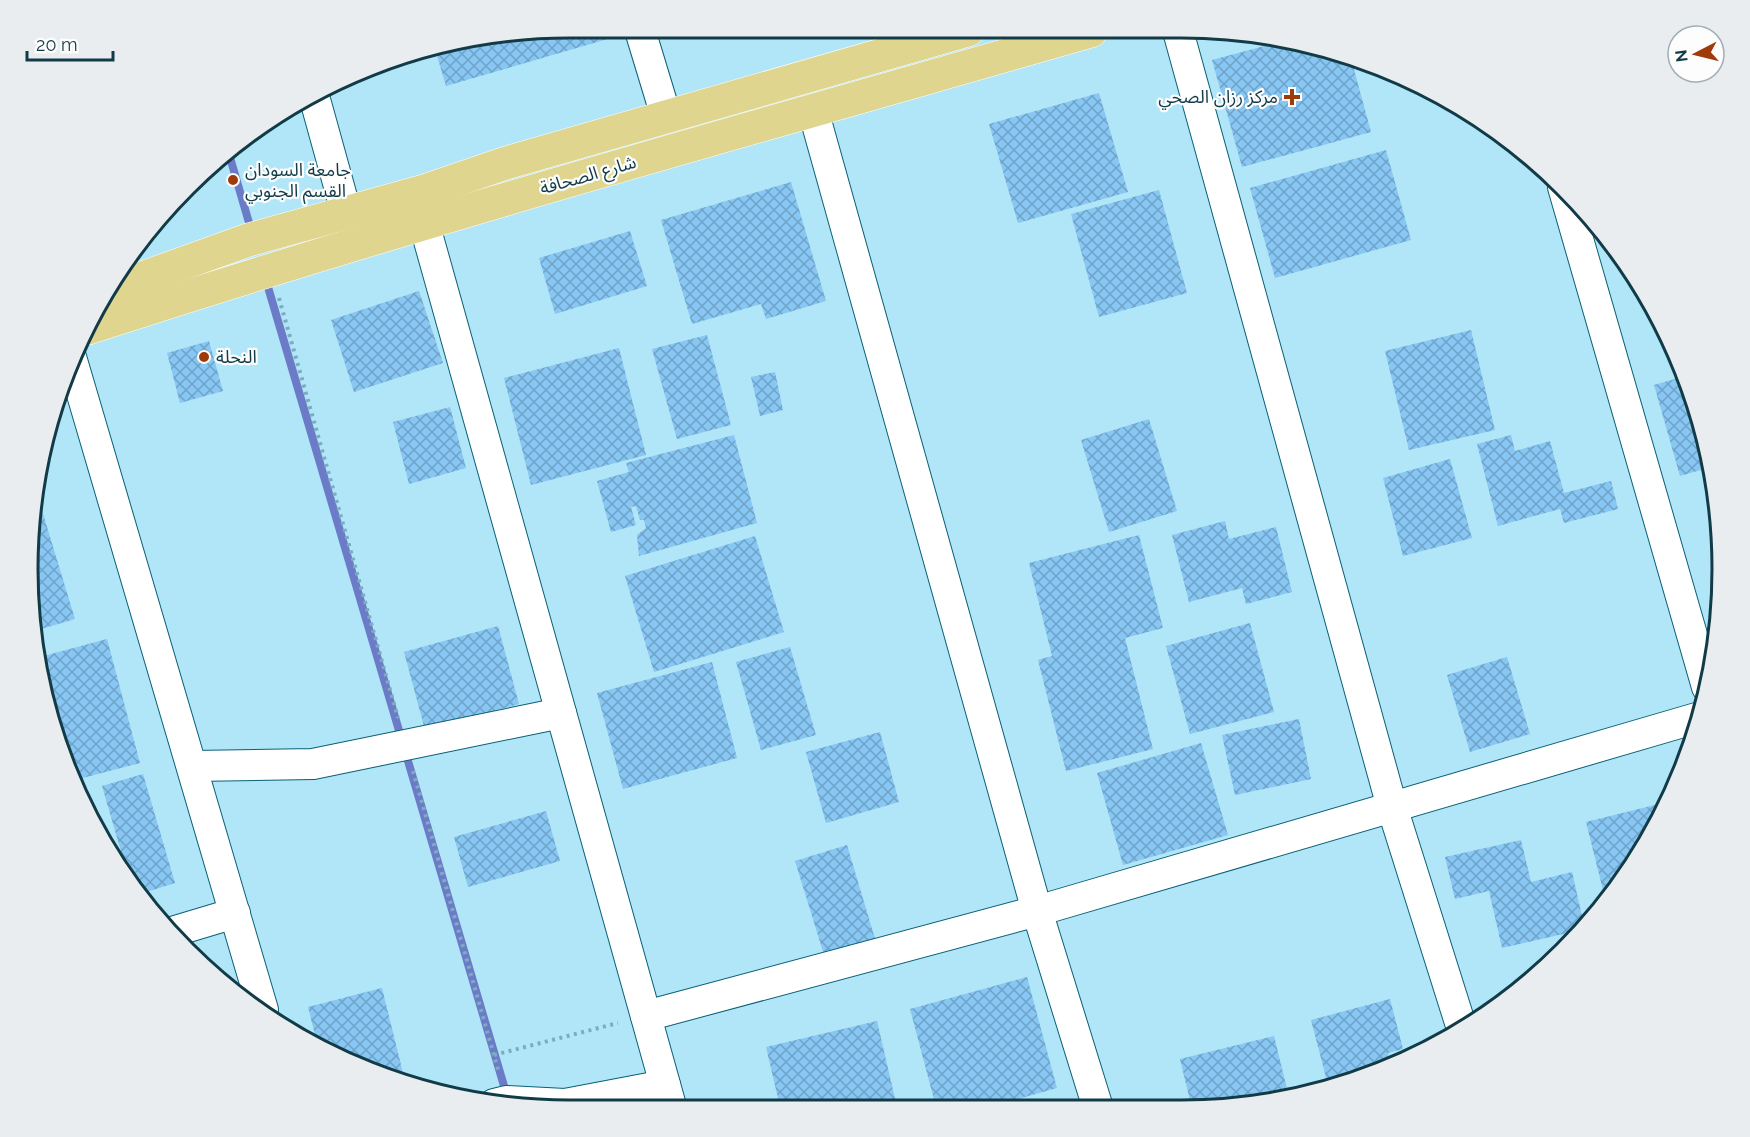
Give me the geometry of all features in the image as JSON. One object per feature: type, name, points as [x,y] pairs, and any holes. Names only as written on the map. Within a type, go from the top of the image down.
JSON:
[{"type":"main road","name":"شارع الصحافة","points":[[119,286],[248,240],[421,192],[506,163],[940,38]]},
{"type":"main road","name":"شارع الصحافة","points":[[97,325],[271,268],[1066,38]]},
{"type":"street","points":[[642,38],[666,116]]},
{"type":"street","points":[[1180,38],[1392,807],[1459,1021]]},
{"type":"street","points":[[316,102],[355,244]]},
{"type":"street","points":[[813,110],[1037,911],[1096,1100]]},
{"type":"street","points":[[1568,204],[1702,671]]},
{"type":"street","points":[[424,224],[668,1096],[616,1100]]},
{"type":"street","points":[[75,372],[260,1001]]},
{"type":"street","points":[[192,766],[313,764],[561,713]]},
{"type":"street","points":[[646,1016],[1037,911],[1690,720]]},
{"type":"street","points":[[179,930],[235,913]]},
{"type":"path","points":[[271,268],[494,1055],[499,1095]]},
{"type":"path","points":[[494,1055],[646,1016]]},
{"type":"building","points":[[611,38],[446,86],[437,55],[499,42]]},
{"type":"building","name":"مركز رزان الصحي","points":[[1268,45],[1353,66],[1371,132],[1242,167],[1212,60]]},
{"type":"building","points":[[1099,93],[1128,192],[1018,223],[989,124]]},
{"type":"building","points":[[1386,150],[1411,240],[1275,278],[1250,188]]},
{"type":"building","points":[[791,182],[826,301],[766,319],[761,304],[692,324],[661,220]]},
{"type":"building","points":[[1159,190],[1187,293],[1099,317],[1071,214]]},
{"type":"building","points":[[630,231],[647,286],[555,314],[539,258]]},
{"type":"building","points":[[419,291],[443,363],[354,392],[331,320]]},
{"type":"building","points":[[1471,330],[1495,430],[1409,450],[1385,351]]},
{"type":"building","points":[[707,335],[731,425],[677,439],[652,349]]},
{"type":"building","points":[[209,341],[223,391],[180,403],[167,353]]},
{"type":"building","points":[[619,348],[646,455],[531,485],[504,378]]},
{"type":"building","points":[[775,372],[783,410],[760,416],[751,377]]},
{"type":"building","points":[[1677,378],[1694,431],[1703,469],[1680,476],[1654,385]]},
{"type":"building","points":[[450,407],[466,468],[409,484],[393,422]]},
{"type":"building","points":[[1149,419],[1177,511],[1109,532],[1081,440]]},
{"type":"building","points":[[734,435],[757,523],[639,556],[637,535],[646,528],[644,520],[640,520],[636,506],[631,507],[636,525],[611,532],[597,481],[629,472],[626,463]]},
{"type":"building","points":[[1511,435],[1515,451],[1550,441],[1564,493],[1611,481],[1618,509],[1564,523],[1560,509],[1498,526],[1477,444]]},
{"type":"building","points":[[1450,459],[1472,538],[1403,556],[1383,478]]},
{"type":"building","points":[[41,508],[75,619],[41,629],[38,568]]},
{"type":"building","points":[[1225,521],[1229,539],[1276,527],[1292,592],[1246,604],[1242,588],[1189,602],[1172,535]]},
{"type":"building","points":[[1139,535],[1163,628],[1125,638],[1153,749],[1066,771],[1038,660],[1052,656],[1029,563]]},
{"type":"building","points":[[755,536],[784,632],[654,672],[625,576]]},
{"type":"building","points":[[1250,623],[1274,712],[1190,734],[1166,646]]},
{"type":"building","points":[[498,626],[519,704],[425,730],[404,652]]},
{"type":"building","points":[[107,639],[140,763],[81,778],[56,706],[45,656]]},
{"type":"building","points":[[790,647],[816,735],[761,750],[736,662]]},
{"type":"building","points":[[1507,657],[1530,734],[1470,752],[1447,675]]},
{"type":"building","points":[[712,662],[737,758],[623,789],[597,693]]},
{"type":"building","points":[[1299,719],[1311,779],[1235,795],[1222,735]]},
{"type":"building","points":[[880,732],[899,802],[826,823],[806,752]]},
{"type":"building","points":[[1201,743],[1228,835],[1123,865],[1097,773]]},
{"type":"building","points":[[143,774],[175,883],[147,892],[122,856],[102,786]]},
{"type":"building","points":[[1657,804],[1623,864],[1603,891],[1586,822]]},
{"type":"building","points":[[546,811],[560,861],[468,887],[454,837]]},
{"type":"building","points":[[1521,840],[1531,882],[1572,872],[1582,917],[1568,933],[1502,948],[1489,891],[1455,899],[1445,857]]},
{"type":"building","points":[[847,845],[876,942],[825,958],[795,861]]},
{"type":"building","points":[[1027,977],[1057,1088],[1014,1100],[934,1100],[910,1009]]},
{"type":"building","points":[[382,988],[403,1072],[365,1059],[315,1035],[308,1007]]},
{"type":"building","points":[[1390,999],[1403,1049],[1388,1053],[1389,1057],[1385,1059],[1326,1079],[1311,1020]]},
{"type":"building","points":[[877,1021],[895,1100],[778,1100],[766,1047]]},
{"type":"building","points":[[1274,1036],[1287,1089],[1251,1095],[1190,1100],[1180,1059]]},
{"type":"waterway","points":[[230,159],[252,233]]},
{"type":"waterway","points":[[265,277],[507,1096]]},
{"type":"place","name":"مركز رزان الصحي","points":[[1292,97]]},
{"type":"place","name":"جامعة السودان القسم الجنوبي","points":[[233,180]]},
{"type":"place","name":"النحلة","points":[[204,357]]}]
